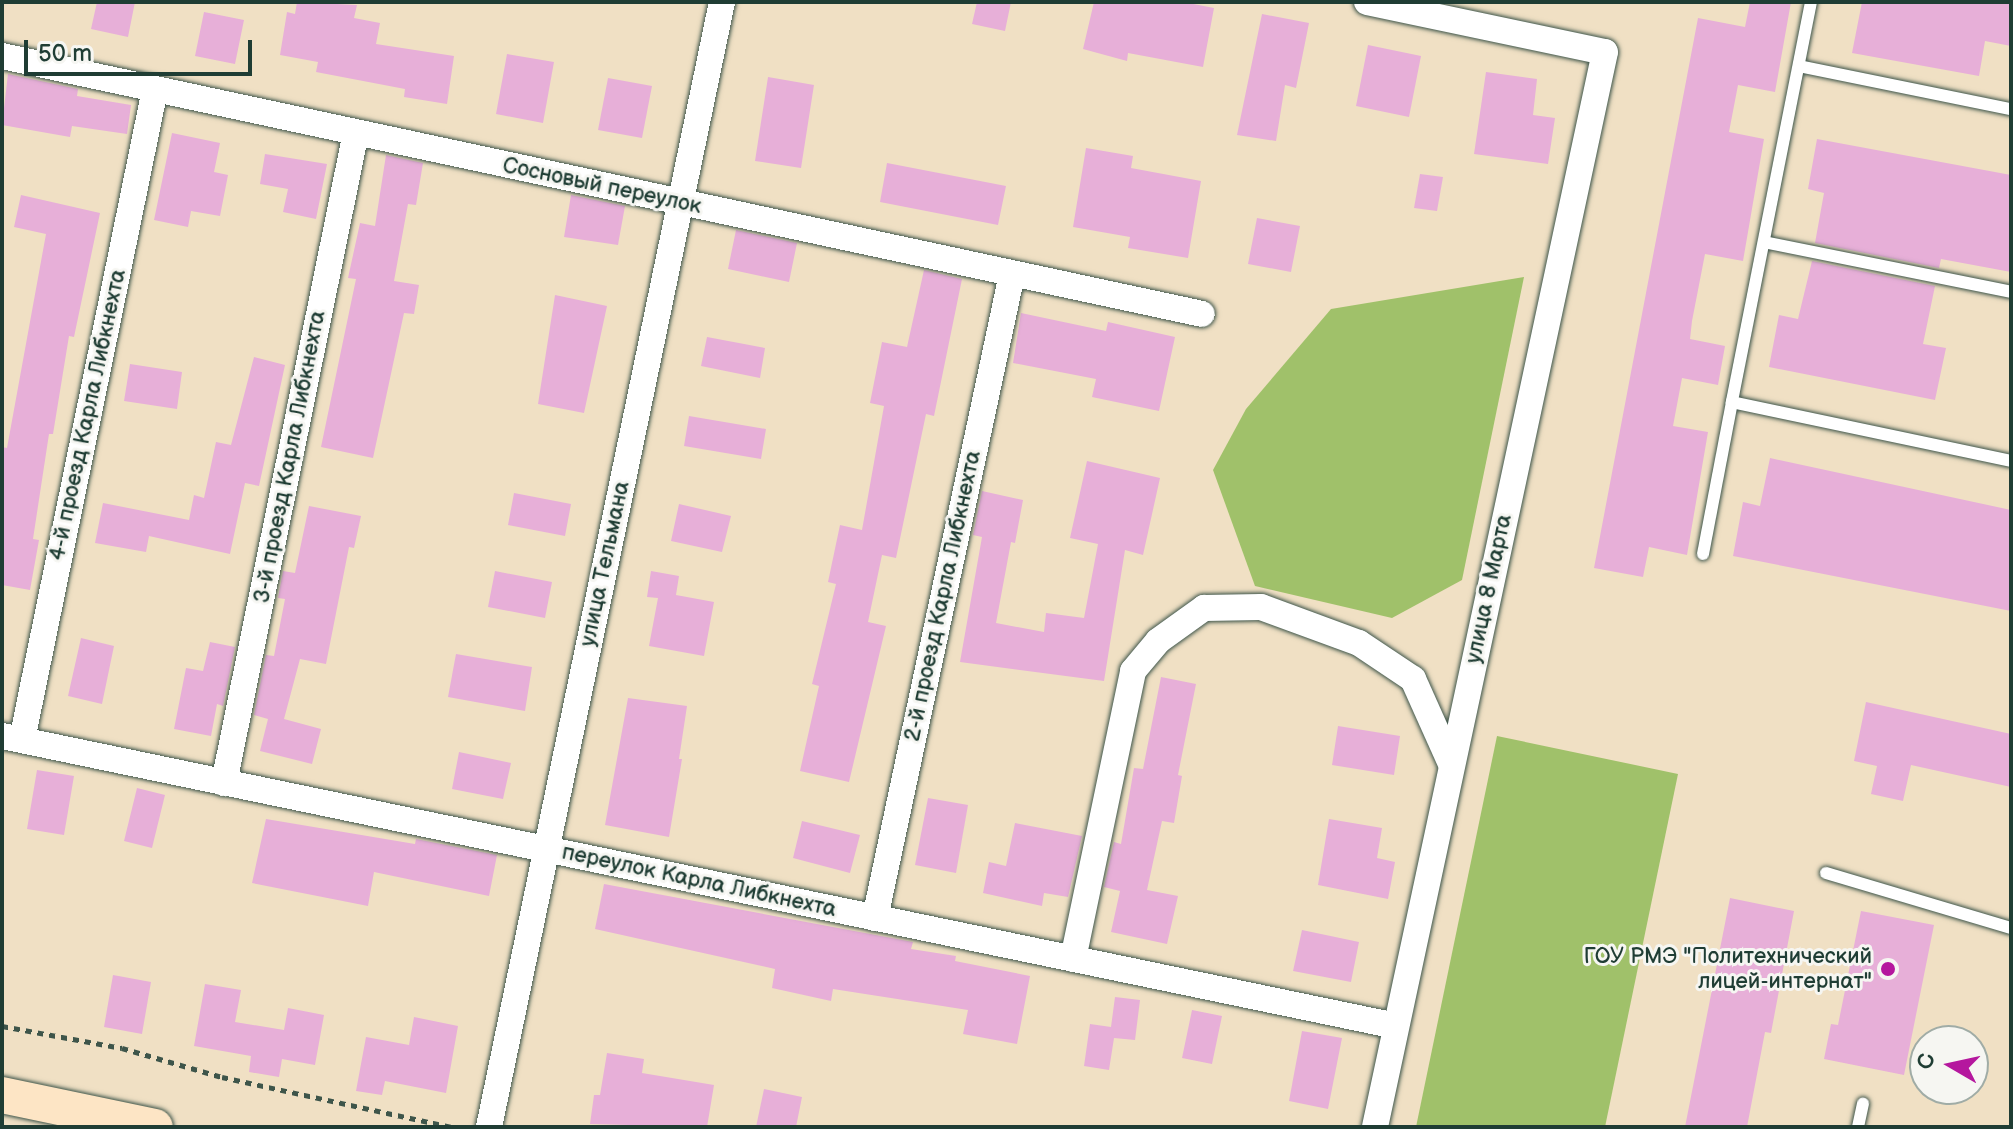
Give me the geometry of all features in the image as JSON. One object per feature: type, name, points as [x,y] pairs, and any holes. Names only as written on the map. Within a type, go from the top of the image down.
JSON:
[{"type":"main road","points":[[2,1095],[155,1127]]},
{"type":"street","name":"улица Тельмана","points":[[489,1127],[722,2]]},
{"type":"street","name":"улица 8 Марта","points":[[1367,2],[1605,52],[1375,1127]]},
{"type":"street","name":"Сосновый переулок","points":[[2,56],[1202,314]]},
{"type":"street","name":"4-й проезд Карла Либкнехта","points":[[12,738],[155,89]]},
{"type":"street","name":"3-й проезд Карла Либкнехта","points":[[224,783],[356,132]]},
{"type":"street","name":"2-й проезд Карла Либкнехта","points":[[875,918],[1012,274]]},
{"type":"street","points":[[1073,959],[1133,671],[1158,641],[1204,608],[1261,607],[1359,643],[1413,679],[1451,764]]},
{"type":"street","name":"переулок Карла Либкнехта","points":[[12,738],[1396,1026]]},
{"type":"lane","points":[[1703,554],[1811,2]]},
{"type":"lane","points":[[1799,66],[2011,109]]},
{"type":"lane","points":[[1764,242],[2011,292]]},
{"type":"lane","points":[[1732,402],[2011,461]]},
{"type":"lane","points":[[1826,873],[2011,928]]},
{"type":"lane","points":[[1858,1127],[1863,1104]]},
{"type":"path","points":[[2,1026],[122,1048],[222,1077],[452,1127]]},
{"type":"green space","points":[[1524,277],[1462,580],[1392,618],[1255,586],[1213,470],[1246,409],[1331,309]]},
{"type":"green space","points":[[1497,736],[1678,774],[1605,1127],[1416,1127]]},
{"type":"building","points":[[97,2],[135,2],[128,37],[91,29]]},
{"type":"building","points":[[297,2],[357,5],[354,18],[380,23],[376,44],[454,56],[447,104],[404,97],[405,89],[316,72],[318,62],[280,55],[287,12],[295,14]]},
{"type":"building","points":[[977,2],[1011,2],[1005,31],[972,24]]},
{"type":"building","points":[[1094,2],[1183,2],[1214,8],[1203,67],[1128,53],[1127,61],[1083,49]]},
{"type":"building","points":[[1750,2],[1791,2],[1775,92],[1738,85],[1729,132],[1764,139],[1743,261],[1705,254],[1692,321],[1690,339],[1725,346],[1718,385],[1682,378],[1673,426],[1708,432],[1687,555],[1649,547],[1643,577],[1594,568],[1698,18],[1745,27]]},
{"type":"building","points":[[1862,2],[2011,2],[2011,46],[1985,41],[1979,76],[1852,53]]},
{"type":"building","points":[[204,12],[244,20],[235,64],[195,56]]},
{"type":"building","points":[[1262,14],[1309,23],[1296,88],[1285,85],[1276,141],[1237,135]]},
{"type":"building","points":[[1368,45],[1421,56],[1409,117],[1356,106]]},
{"type":"building","points":[[507,54],[554,62],[543,123],[496,114]]},
{"type":"building","points":[[1486,72],[1537,79],[1533,115],[1555,118],[1548,164],[1474,154]]},
{"type":"building","points":[[8,74],[78,89],[77,96],[131,105],[127,134],[72,126],[70,137],[2,125]]},
{"type":"building","points":[[768,77],[814,85],[801,168],[755,161]]},
{"type":"building","points":[[608,78],[652,86],[642,138],[598,130]]},
{"type":"building","points":[[172,133],[220,143],[214,172],[228,175],[220,216],[191,211],[188,227],[154,220]]},
{"type":"building","points":[[1817,139],[2011,175],[2011,272],[1941,259],[1939,268],[1815,243],[1824,193],[1808,189]]},
{"type":"building","points":[[1086,148],[1133,156],[1131,168],[1201,181],[1188,258],[1128,248],[1130,237],[1073,227]]},
{"type":"building","points":[[265,154],[327,164],[316,219],[283,212],[288,189],[260,184]]},
{"type":"building","points":[[386,155],[423,163],[416,205],[408,204],[394,281],[419,285],[414,314],[404,313],[373,458],[321,447],[356,279],[348,278],[360,223],[375,226]]},
{"type":"building","points":[[887,163],[1006,186],[998,225],[880,202]]},
{"type":"building","points":[[1420,174],[1443,177],[1437,211],[1414,208]]},
{"type":"building","points":[[21,195],[100,213],[74,337],[69,336],[53,434],[49,434],[33,539],[39,540],[30,590],[2,585],[2,447],[7,448],[46,234],[14,227]]},
{"type":"building","points":[[571,195],[625,206],[618,245],[564,237]]},
{"type":"building","points":[[1257,218],[1300,226],[1291,272],[1248,264]]},
{"type":"building","points":[[736,230],[797,243],[789,282],[728,269]]},
{"type":"building","points":[[1812,261],[1935,286],[1923,344],[1946,348],[1935,400],[1769,367],[1779,315],[1798,319]]},
{"type":"building","points":[[924,270],[962,279],[934,416],[926,414],[896,558],[882,555],[868,622],[886,626],[849,782],[800,771],[819,686],[812,684],[836,584],[828,582],[840,525],[862,530],[884,406],[870,403],[882,342],[907,347]]},
{"type":"building","points":[[555,295],[607,306],[584,413],[538,404]]},
{"type":"building","points":[[1021,313],[1106,331],[1108,322],[1175,337],[1159,411],[1092,397],[1096,379],[1013,363]]},
{"type":"building","points":[[707,337],[765,348],[760,378],[701,366]]},
{"type":"building","points":[[254,357],[285,365],[259,486],[245,483],[230,554],[149,536],[146,552],[95,543],[103,503],[189,520],[194,495],[204,498],[216,442],[231,445]]},
{"type":"building","points":[[130,364],[182,372],[177,409],[124,401]]},
{"type":"building","points":[[689,416],[766,429],[761,459],[684,446]]},
{"type":"building","points":[[1770,458],[2011,510],[2011,611],[1733,556],[1743,502],[1760,506]]},
{"type":"building","points":[[1087,461],[1160,478],[1143,555],[1125,550],[1104,681],[960,662],[982,537],[973,535],[982,491],[1023,500],[1015,543],[1011,542],[996,623],[1044,632],[1046,613],[1084,618],[1098,544],[1070,538]]},
{"type":"building","points":[[514,493],[571,504],[565,536],[508,525]]},
{"type":"building","points":[[679,504],[731,516],[722,552],[671,541]]},
{"type":"building","points":[[309,506],[361,516],[354,548],[349,547],[326,664],[300,659],[284,719],[321,729],[312,764],[260,751],[268,719],[254,715],[266,655],[274,656],[285,599],[278,598],[283,571],[295,573]]},
{"type":"building","points":[[495,571],[552,582],[545,618],[488,607]]},
{"type":"building","points":[[651,571],[679,576],[676,595],[714,602],[704,656],[649,646],[658,598],[647,597]]},
{"type":"building","points":[[81,638],[114,646],[102,704],[68,696]]},
{"type":"building","points":[[210,642],[235,647],[223,706],[217,704],[211,736],[174,729],[186,668],[203,671]]},
{"type":"building","points":[[456,654],[532,667],[525,711],[448,697]]},
{"type":"building","points":[[1161,677],[1196,684],[1178,775],[1182,776],[1174,823],[1162,821],[1147,890],[1178,896],[1167,944],[1111,932],[1120,891],[1104,887],[1114,842],[1121,844],[1134,768],[1143,769]]},
{"type":"building","points":[[628,698],[687,706],[669,837],[605,825]]},
{"type":"building","points":[[1866,702],[2011,734],[2011,787],[1911,765],[1903,801],[1871,794],[1877,766],[1854,761]]},
{"type":"building","points":[[1338,726],[1400,736],[1394,775],[1332,765]]},
{"type":"building","points":[[459,752],[511,763],[503,799],[452,789]]},
{"type":"building","points":[[37,770],[74,776],[64,835],[27,829]]},
{"type":"building","points":[[137,788],[165,795],[152,848],[124,841]]},
{"type":"building","points":[[928,798],[968,805],[956,873],[915,865]]},
{"type":"building","points":[[266,819],[415,844],[416,839],[497,855],[489,896],[374,872],[368,906],[252,883]]},
{"type":"building","points":[[1329,819],[1382,828],[1377,858],[1395,862],[1388,899],[1318,885]]},
{"type":"building","points":[[802,821],[860,835],[850,873],[793,858]]},
{"type":"building","points":[[1015,823],[1082,836],[1068,897],[1044,893],[1042,906],[983,893],[989,862],[1006,866]]},
{"type":"building","points":[[604,884],[913,942],[911,949],[956,956],[955,961],[1030,976],[1017,1044],[963,1034],[968,1010],[833,989],[831,1001],[772,988],[775,969],[595,929]]},
{"type":"building","points":[[1730,898],[1794,911],[1771,1033],[1765,1032],[1747,1127],[1685,1127]]},
{"type":"building","points":[[1861,911],[1934,925],[1914,1025],[1909,1025],[1909,1050],[1904,1075],[1824,1059],[1831,1024],[1838,1025]]},
{"type":"building","points":[[1302,930],[1359,942],[1351,982],[1293,971]]},
{"type":"building","points":[[113,975],[151,982],[142,1034],[104,1027]]},
{"type":"building","points":[[205,984],[241,990],[235,1022],[284,1030],[288,1008],[324,1015],[315,1065],[282,1059],[279,1077],[249,1072],[251,1056],[194,1046]]},
{"type":"building","points":[[1115,997],[1140,1000],[1135,1040],[1114,1038],[1109,1070],[1084,1066],[1090,1024],[1111,1027]]},
{"type":"building","points":[[1192,1010],[1222,1016],[1212,1064],[1182,1058]]},
{"type":"building","points":[[414,1017],[458,1026],[446,1093],[385,1081],[382,1095],[356,1091],[366,1037],[409,1045]]},
{"type":"building","points":[[1302,1031],[1342,1038],[1328,1109],[1289,1101]]},
{"type":"building","points":[[607,1053],[644,1059],[642,1073],[714,1085],[707,1127],[590,1124],[594,1095],[600,1095]]},
{"type":"building","points":[[764,1089],[802,1097],[796,1127],[756,1127]]},
{"type":"place","name":"ГОУ РМЭ \"Политехнический лицей-интернат\"","points":[[1888,969]]}]
